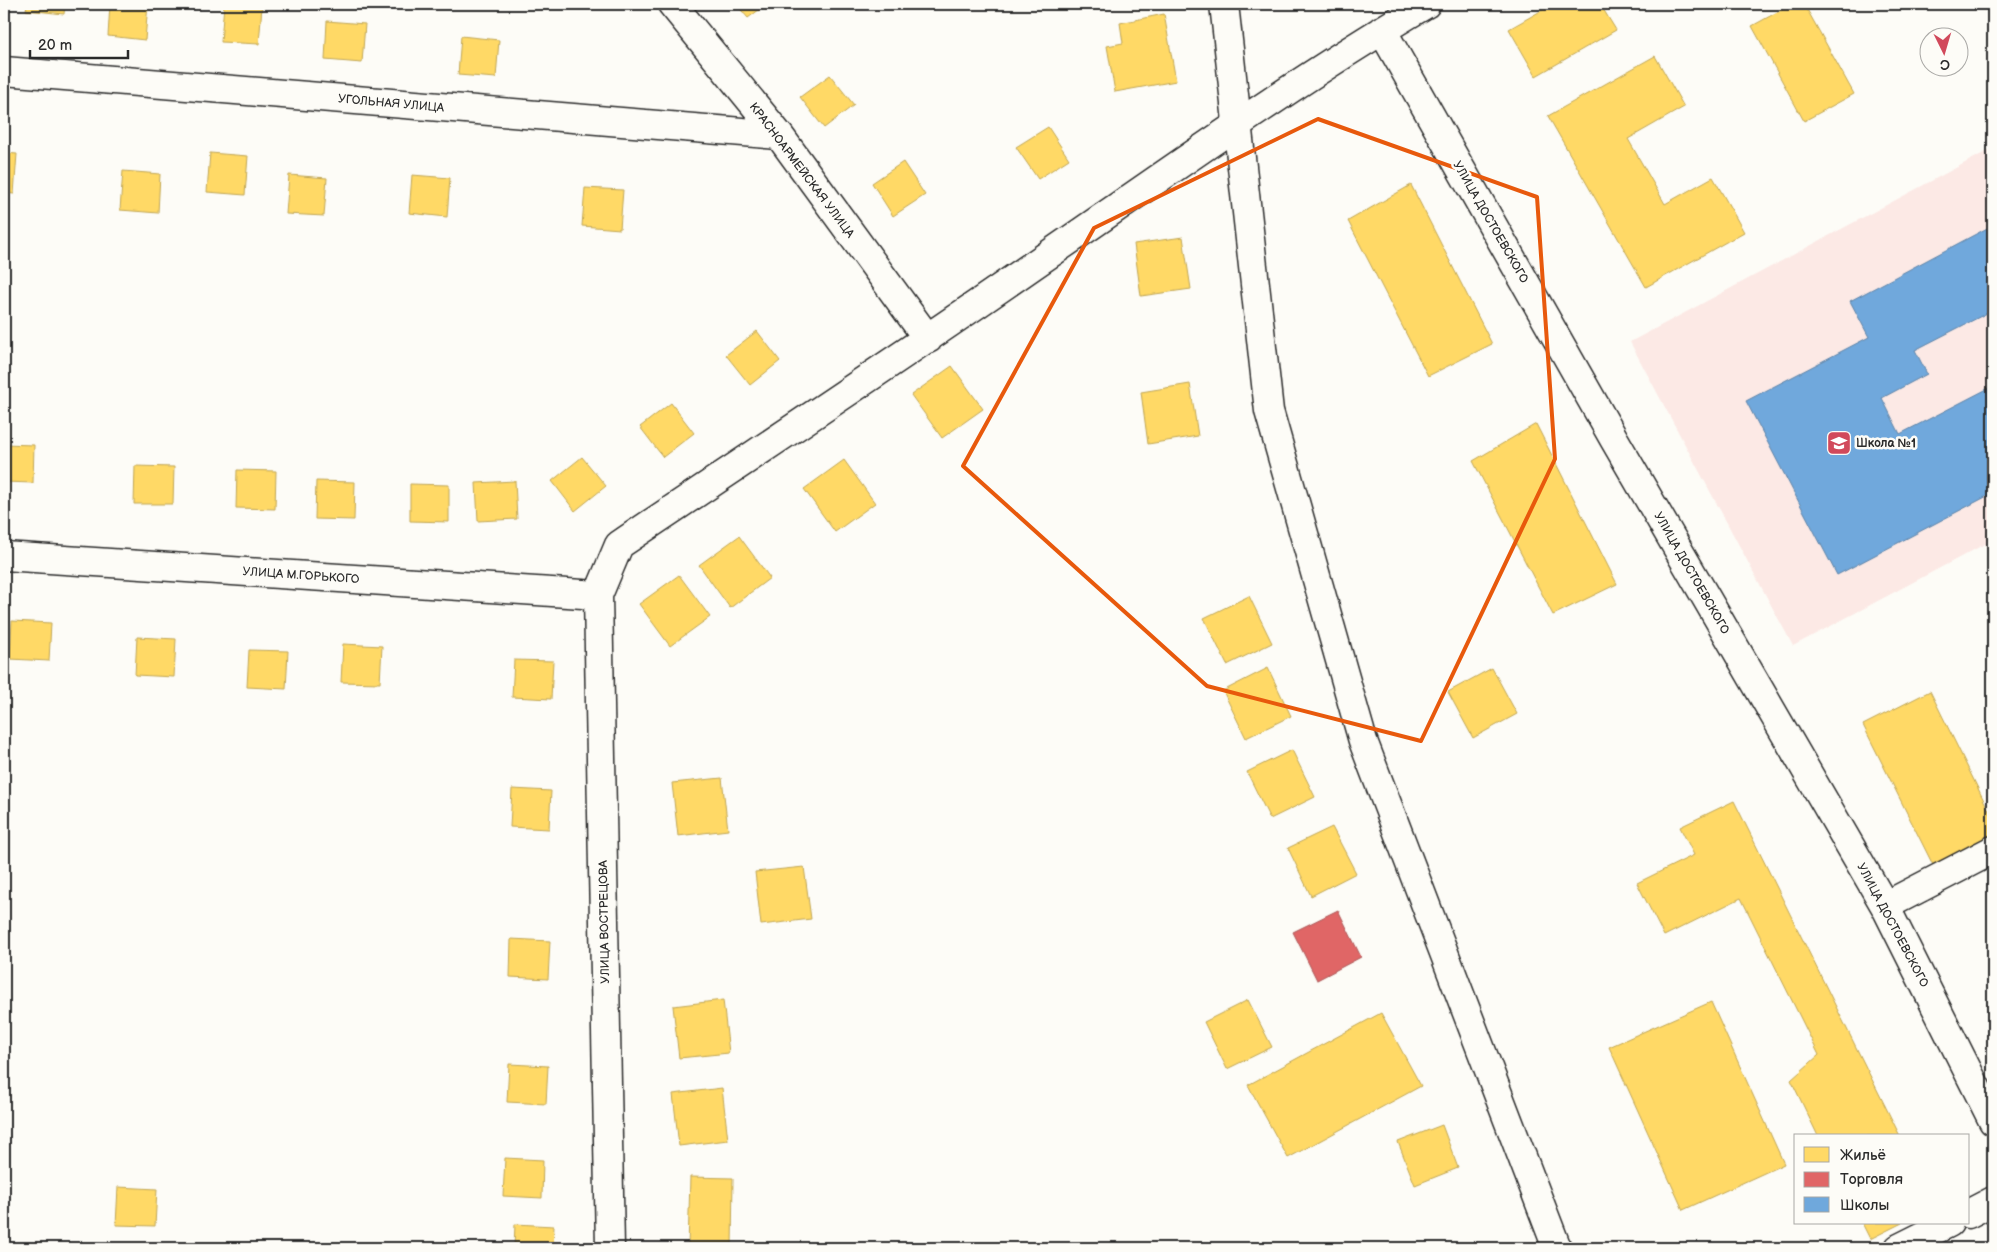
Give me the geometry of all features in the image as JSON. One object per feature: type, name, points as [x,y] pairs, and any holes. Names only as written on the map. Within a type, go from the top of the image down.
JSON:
[{"type":"street","name":"КРАСНОАРМЕЙСКАЯ УЛИЦА","points":[[672,4],[778,135],[928,339]]},
{"type":"street","points":[[1224,4],[1236,126],[1270,411],[1360,732],[1557,1248]]},
{"type":"street","points":[[598,595],[620,545],[928,339],[1236,126],[1382,30],[1426,4]]},
{"type":"street","name":"УЛИЦА ДОСТОЕВСКОГО","points":[[1382,30],[1614,439],[1885,906],[1993,1121]]},
{"type":"street","name":"УГОЛЬНАЯ УЛИЦА","points":[[4,71],[778,135]]},
{"type":"street","name":"УЛИЦА М.ГОРЬКОГО","points":[[4,556],[598,595]]},
{"type":"street","name":"УЛИЦА ВОСТРЕЦОВА","points":[[598,595],[610,1248]]},
{"type":"street","points":[[1885,906],[1993,850]]},
{"type":"street","points":[[1970,1213],[1993,1201]]},
{"type":"street","points":[[1899,1248],[1947,1224]]},
{"type":"highlighted area","points":[[1318,119],[1537,197],[1555,459],[1421,741],[1207,686],[963,466],[1094,228]]},
{"type":"shaded area","name":"Школа №1","points":[[1993,148],[1993,559],[1985,544],[1793,646],[1630,342]]},
{"type":"building: Жильё","points":[[27,4],[65,4],[64,14],[26,10]]},
{"type":"building: Жильё","points":[[110,4],[148,4],[145,40],[108,36]]},
{"type":"building: Жильё","points":[[224,4],[262,6],[259,44],[221,42]]},
{"type":"building: Жильё","points":[[736,4],[767,4],[748,18]]},
{"type":"building: Жильё","points":[[1553,4],[1600,4],[1616,30],[1536,76],[1509,29]]},
{"type":"building: Жильё","points":[[1792,4],[1804,4],[1854,94],[1804,121],[1752,26]]},
{"type":"building: Жильё","points":[[1164,14],[1176,81],[1115,92],[1107,46],[1123,43],[1120,23]]},
{"type":"building: Жильё","points":[[327,21],[365,24],[362,63],[325,60]]},
{"type":"building: Жильё","points":[[461,36],[499,40],[496,78],[458,75]]},
{"type":"building: Жильё","points":[[1655,56],[1684,107],[1628,139],[1665,204],[1713,177],[1744,232],[1646,287],[1548,116]]},
{"type":"building: Жильё","points":[[830,75],[854,105],[824,128],[800,97]]},
{"type":"building: Жильё","points":[[1048,127],[1069,159],[1038,179],[1016,147]]},
{"type":"building: Жильё","points":[[4,153],[17,154],[14,194],[4,193]]},
{"type":"building: Жильё","points":[[210,153],[248,156],[245,195],[207,192]]},
{"type":"building: Жильё","points":[[903,162],[925,195],[893,216],[872,183]]},
{"type":"building: Жильё","points":[[123,171],[160,174],[158,213],[120,210]]},
{"type":"building: Жильё","points":[[289,175],[327,178],[324,216],[286,214]]},
{"type":"building: Жильё","points":[[412,175],[450,178],[447,217],[409,213]]},
{"type":"building: Жильё","points":[[1411,185],[1492,344],[1428,376],[1348,221]]},
{"type":"building: Жильё","points":[[585,188],[623,190],[620,229],[582,226]]},
{"type":"building: Жильё","points":[[1183,237],[1191,289],[1141,296],[1134,244]]},
{"type":"building: Жильё","points":[[757,331],[780,361],[750,385],[726,355]]},
{"type":"building: Жильё","points":[[952,366],[983,409],[942,438],[911,395]]},
{"type":"building: Жильё","points":[[1190,384],[1198,436],[1148,444],[1141,392]]},
{"type":"building: Жильё","points":[[671,403],[694,433],[663,457],[640,427]]},
{"type":"building: Жильё","points":[[1536,424],[1617,584],[1553,615],[1473,461]]},
{"type":"building: Жильё","points":[[4,444],[34,445],[33,483],[4,482]]},
{"type":"building: Жильё","points":[[582,457],[606,486],[575,511],[552,481]]},
{"type":"building: Жильё","points":[[844,460],[875,503],[835,532],[804,489]]},
{"type":"building: Жильё","points":[[135,466],[174,467],[173,504],[134,504]]},
{"type":"building: Жильё","points":[[237,470],[276,471],[275,509],[236,508]]},
{"type":"building: Жильё","points":[[316,481],[355,482],[354,520],[315,519]]},
{"type":"building: Жильё","points":[[515,481],[517,519],[478,521],[476,483]]},
{"type":"building: Жильё","points":[[410,484],[449,485],[449,522],[410,521]]},
{"type":"building: Жильё","points":[[739,536],[770,578],[730,608],[699,565]]},
{"type":"building: Жильё","points":[[679,575],[710,617],[670,646],[639,604]]},
{"type":"building: Жильё","points":[[1249,596],[1272,643],[1227,665],[1204,618]]},
{"type":"building: Жильё","points":[[12,621],[51,623],[49,661],[10,659]]},
{"type":"building: Жильё","points":[[137,637],[176,639],[174,677],[135,675]]},
{"type":"building: Жильё","points":[[343,644],[382,646],[380,683],[341,682]]},
{"type":"building: Жильё","points":[[249,650],[288,651],[286,689],[247,687]]},
{"type":"building: Жильё","points":[[514,660],[553,661],[551,699],[512,697]]},
{"type":"building: Жильё","points":[[1268,668],[1291,716],[1246,738],[1223,691]]},
{"type":"building: Жильё","points":[[1492,668],[1517,714],[1473,738],[1448,692]]},
{"type":"building: Жильё","points":[[1930,691],[1993,819],[1993,845],[1937,873],[1863,725]]},
{"type":"building: Жильё","points":[[1292,750],[1315,797],[1270,819],[1247,772]]},
{"type":"building: Жильё","points":[[722,778],[728,830],[678,836],[672,783]]},
{"type":"building: Жильё","points":[[512,789],[551,791],[549,829],[510,827]]},
{"type":"building: Жильё","points":[[1734,801],[1899,1134],[1817,1134],[1791,1080],[1819,1055],[1741,898],[1664,936],[1637,883],[1694,855],[1680,827]]},
{"type":"building: Жильё","points":[[1332,827],[1356,873],[1311,896],[1288,848]]},
{"type":"building: Жильё","points":[[804,867],[811,919],[761,925],[755,872]]},
{"type":"building: Жильё","points":[[511,939],[550,941],[548,979],[510,977]]},
{"type":"building: Жильё","points":[[723,1000],[729,1053],[679,1058],[673,1006]]},
{"type":"building: Жильё","points":[[1248,1000],[1272,1047],[1227,1069],[1204,1022]]},
{"type":"building: Жильё","points":[[1711,1002],[1784,1164],[1683,1210],[1609,1047]]},
{"type":"building: Жильё","points":[[1381,1013],[1421,1086],[1288,1158],[1248,1085]]},
{"type":"building: Жильё","points":[[509,1064],[548,1066],[546,1104],[507,1102]]},
{"type":"building: Жильё","points":[[722,1088],[728,1140],[679,1146],[673,1094]]},
{"type":"building: Жильё","points":[[1442,1125],[1458,1168],[1415,1185],[1398,1142]]},
{"type":"building: Жильё","points":[[505,1158],[543,1160],[542,1198],[503,1196]]},
{"type":"building: Жильё","points":[[690,1177],[733,1178],[732,1248],[688,1248]]},
{"type":"building: Жильё","points":[[118,1187],[157,1189],[155,1226],[116,1225]]},
{"type":"building: Жильё","points":[[515,1224],[554,1226],[553,1248],[514,1248]]},
{"type":"building: Жильё","points":[[1862,1224],[1900,1224],[1870,1239]]},
{"type":"building: Торговля","points":[[1338,910],[1361,957],[1317,980],[1293,932]]},
{"type":"building: Школы","points":[[1993,225],[1993,310],[1915,350],[1927,374],[1882,398],[1900,434],[1993,386],[1993,493],[1837,575],[1746,401],[1869,337],[1850,301]]},
{"type":"place","name":"Школа №1","points":[[1839,443]]}]
